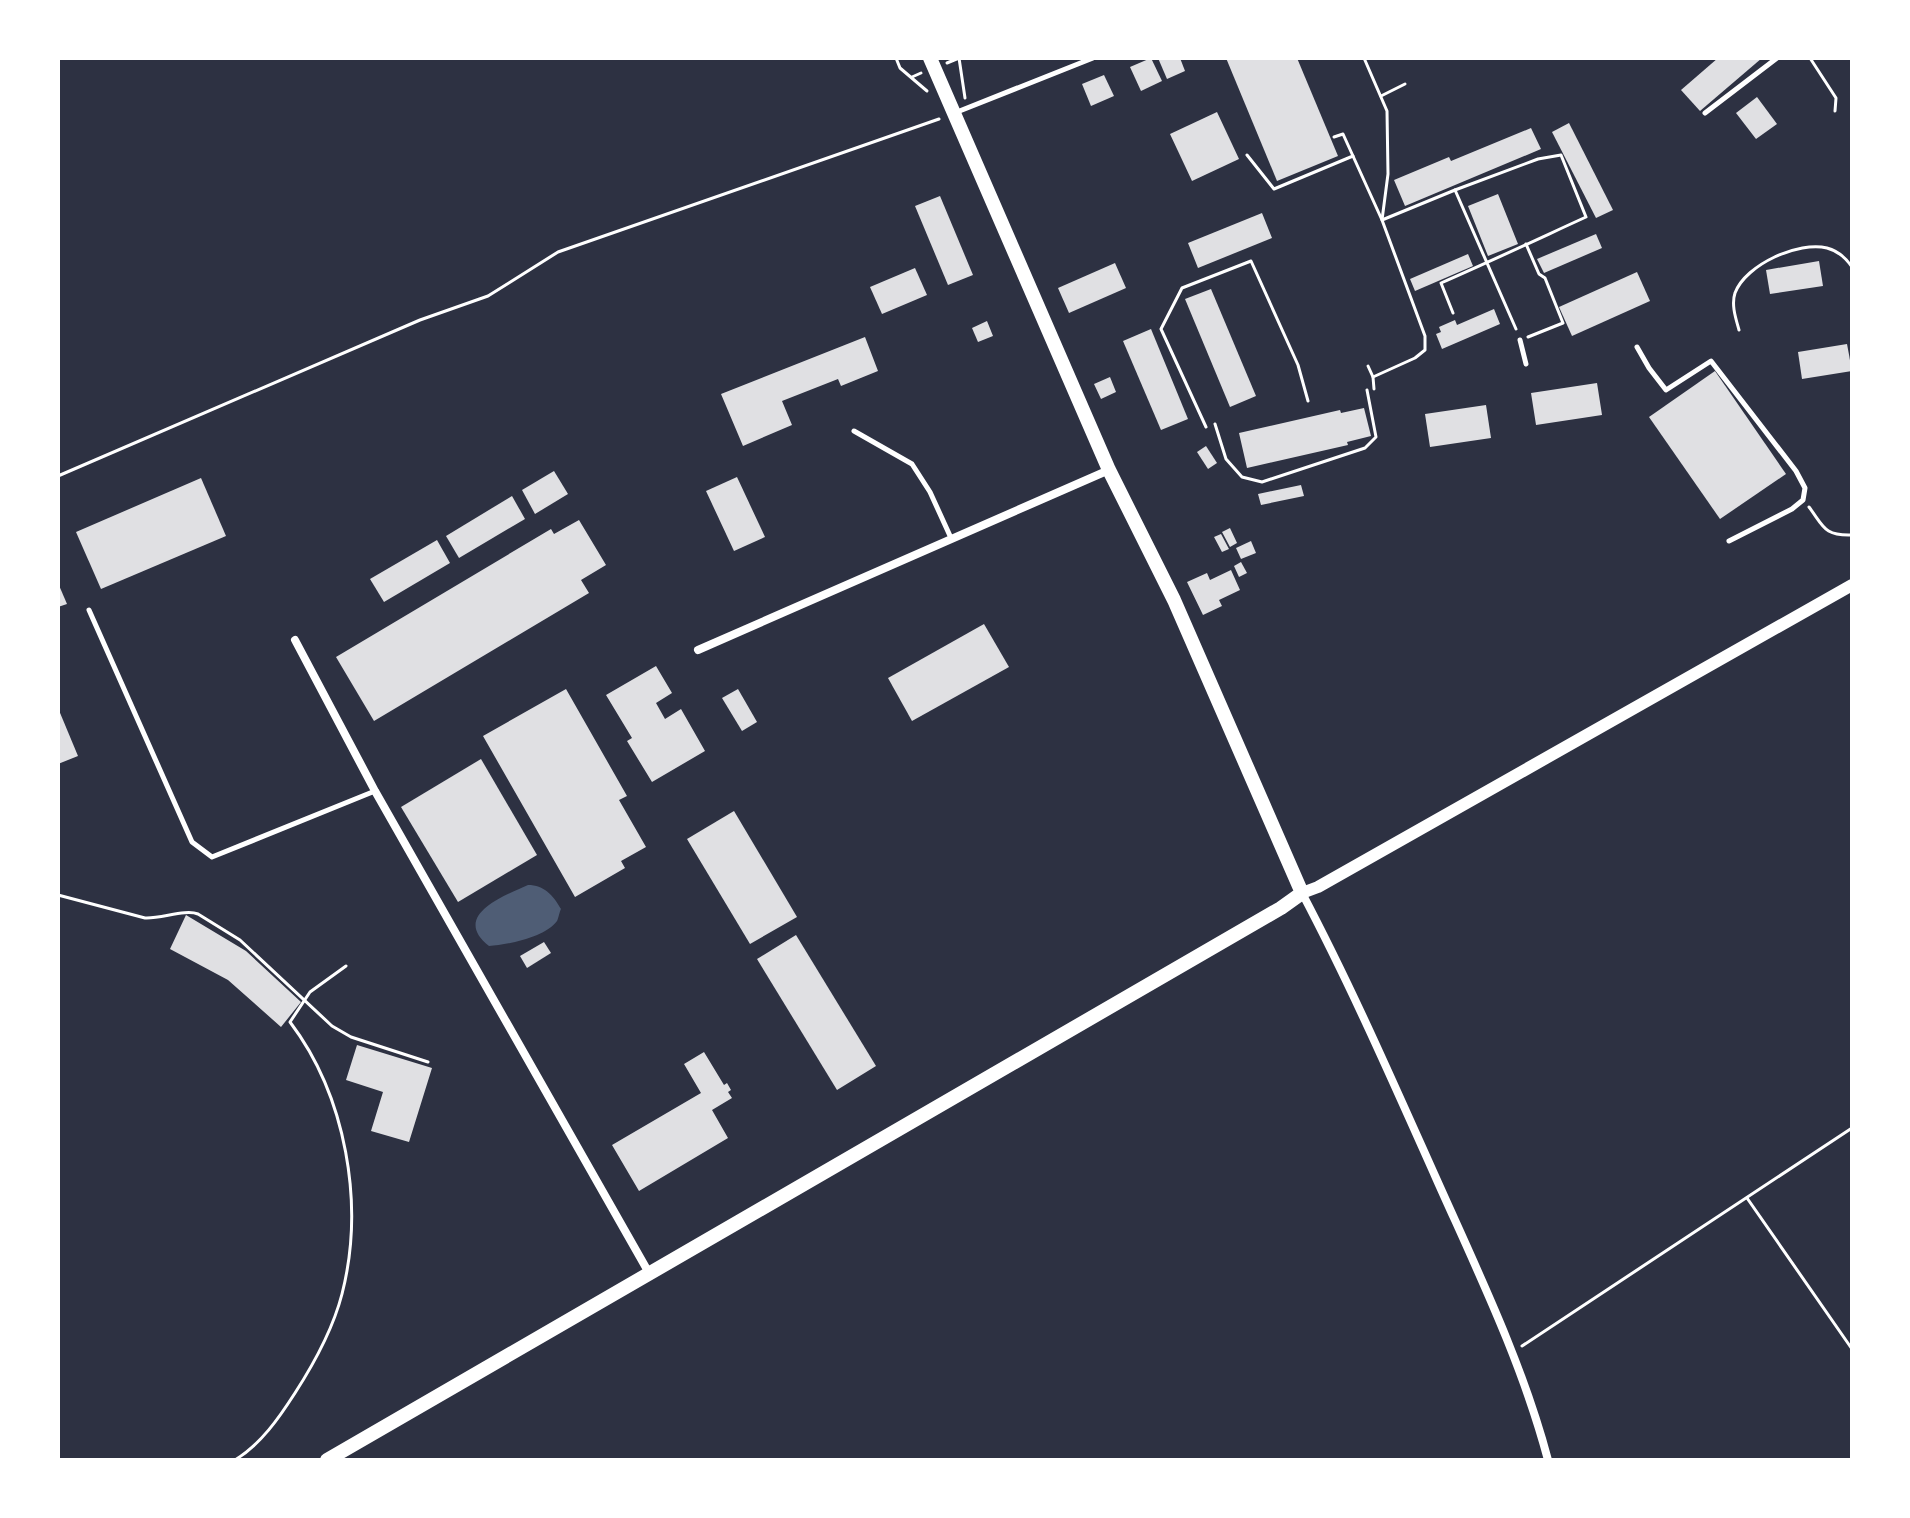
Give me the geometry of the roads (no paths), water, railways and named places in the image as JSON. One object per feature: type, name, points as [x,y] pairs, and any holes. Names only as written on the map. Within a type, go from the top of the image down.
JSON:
[{"type":"main road","points":[[327,1460],[1302,893],[1174,600],[1109,470],[930,58]]},
{"type":"street","points":[[698,650],[1109,470]]},
{"type":"street","points":[[1548,1460],[1511,1351],[1357,1004],[1302,893],[1318,887],[1852,585]]},
{"type":"street","points":[[295,640],[375,791],[649,1273]]},
{"type":"lane","points":[[955,113],[1093,58]]},
{"type":"lane","points":[[1705,113],[1777,58]]},
{"type":"lane","points":[[1520,340],[1526,364]]},
{"type":"lane","points":[[1637,347],[1666,390],[1711,361],[1796,471],[1805,488],[1803,500],[1792,509],[1729,541]]},
{"type":"lane","points":[[854,431],[912,464],[930,492],[952,539]]},
{"type":"lane","points":[[89,610],[192,842],[212,857],[375,791]]},
{"type":"water","points":[[528,885],[543,889],[555,899],[561,909],[557,921],[535,936],[489,946],[479,935],[476,925],[478,916],[495,901]]}]
